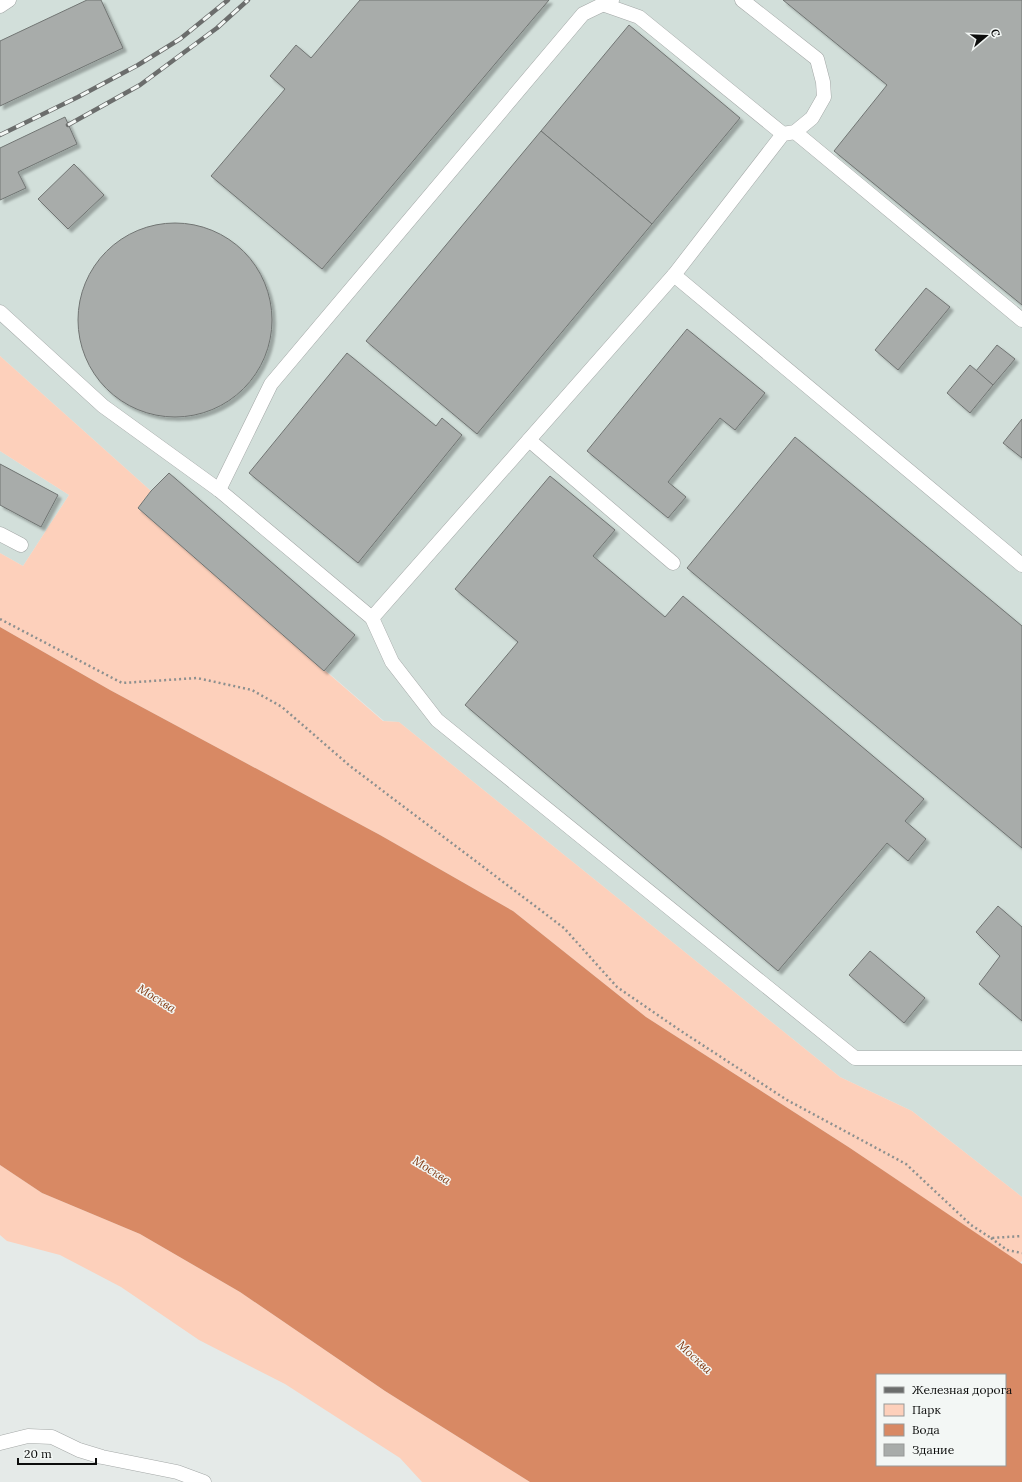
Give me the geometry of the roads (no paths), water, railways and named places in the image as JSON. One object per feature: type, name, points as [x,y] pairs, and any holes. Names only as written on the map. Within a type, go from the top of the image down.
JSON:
[{"type":"lane","points":[[0,6],[9,0]]},
{"type":"lane","points":[[372,618],[674,275],[789,133],[812,118],[824,97],[823,82],[817,59],[742,0]]},
{"type":"lane","points":[[219,490],[271,384],[583,14],[607,2],[639,17],[789,133],[1022,320]]},
{"type":"lane","points":[[674,275],[1022,565]]},
{"type":"lane","points":[[0,312],[103,406],[219,490],[372,618],[392,662],[437,720],[855,1058],[1022,1058]]},
{"type":"lane","points":[[529,440],[673,563]]},
{"type":"lane","points":[[0,534],[20,545]]},
{"type":"lane","points":[[0,1443],[28,1436],[52,1437],[80,1450],[102,1457],[177,1472],[204,1482]]},
{"type":"water","name":"Москва","points":[[0,627],[110,690],[380,835],[513,911],[646,1017],[850,1148],[1022,1264],[1022,1482],[530,1482],[385,1391],[240,1292],[140,1234],[42,1193],[0,1165]]},
{"type":"railway","points":[[0,135],[78,97],[138,65],[180,39],[228,0]]},
{"type":"railway","points":[[68,125],[140,85],[217,28],[248,0]]}]
